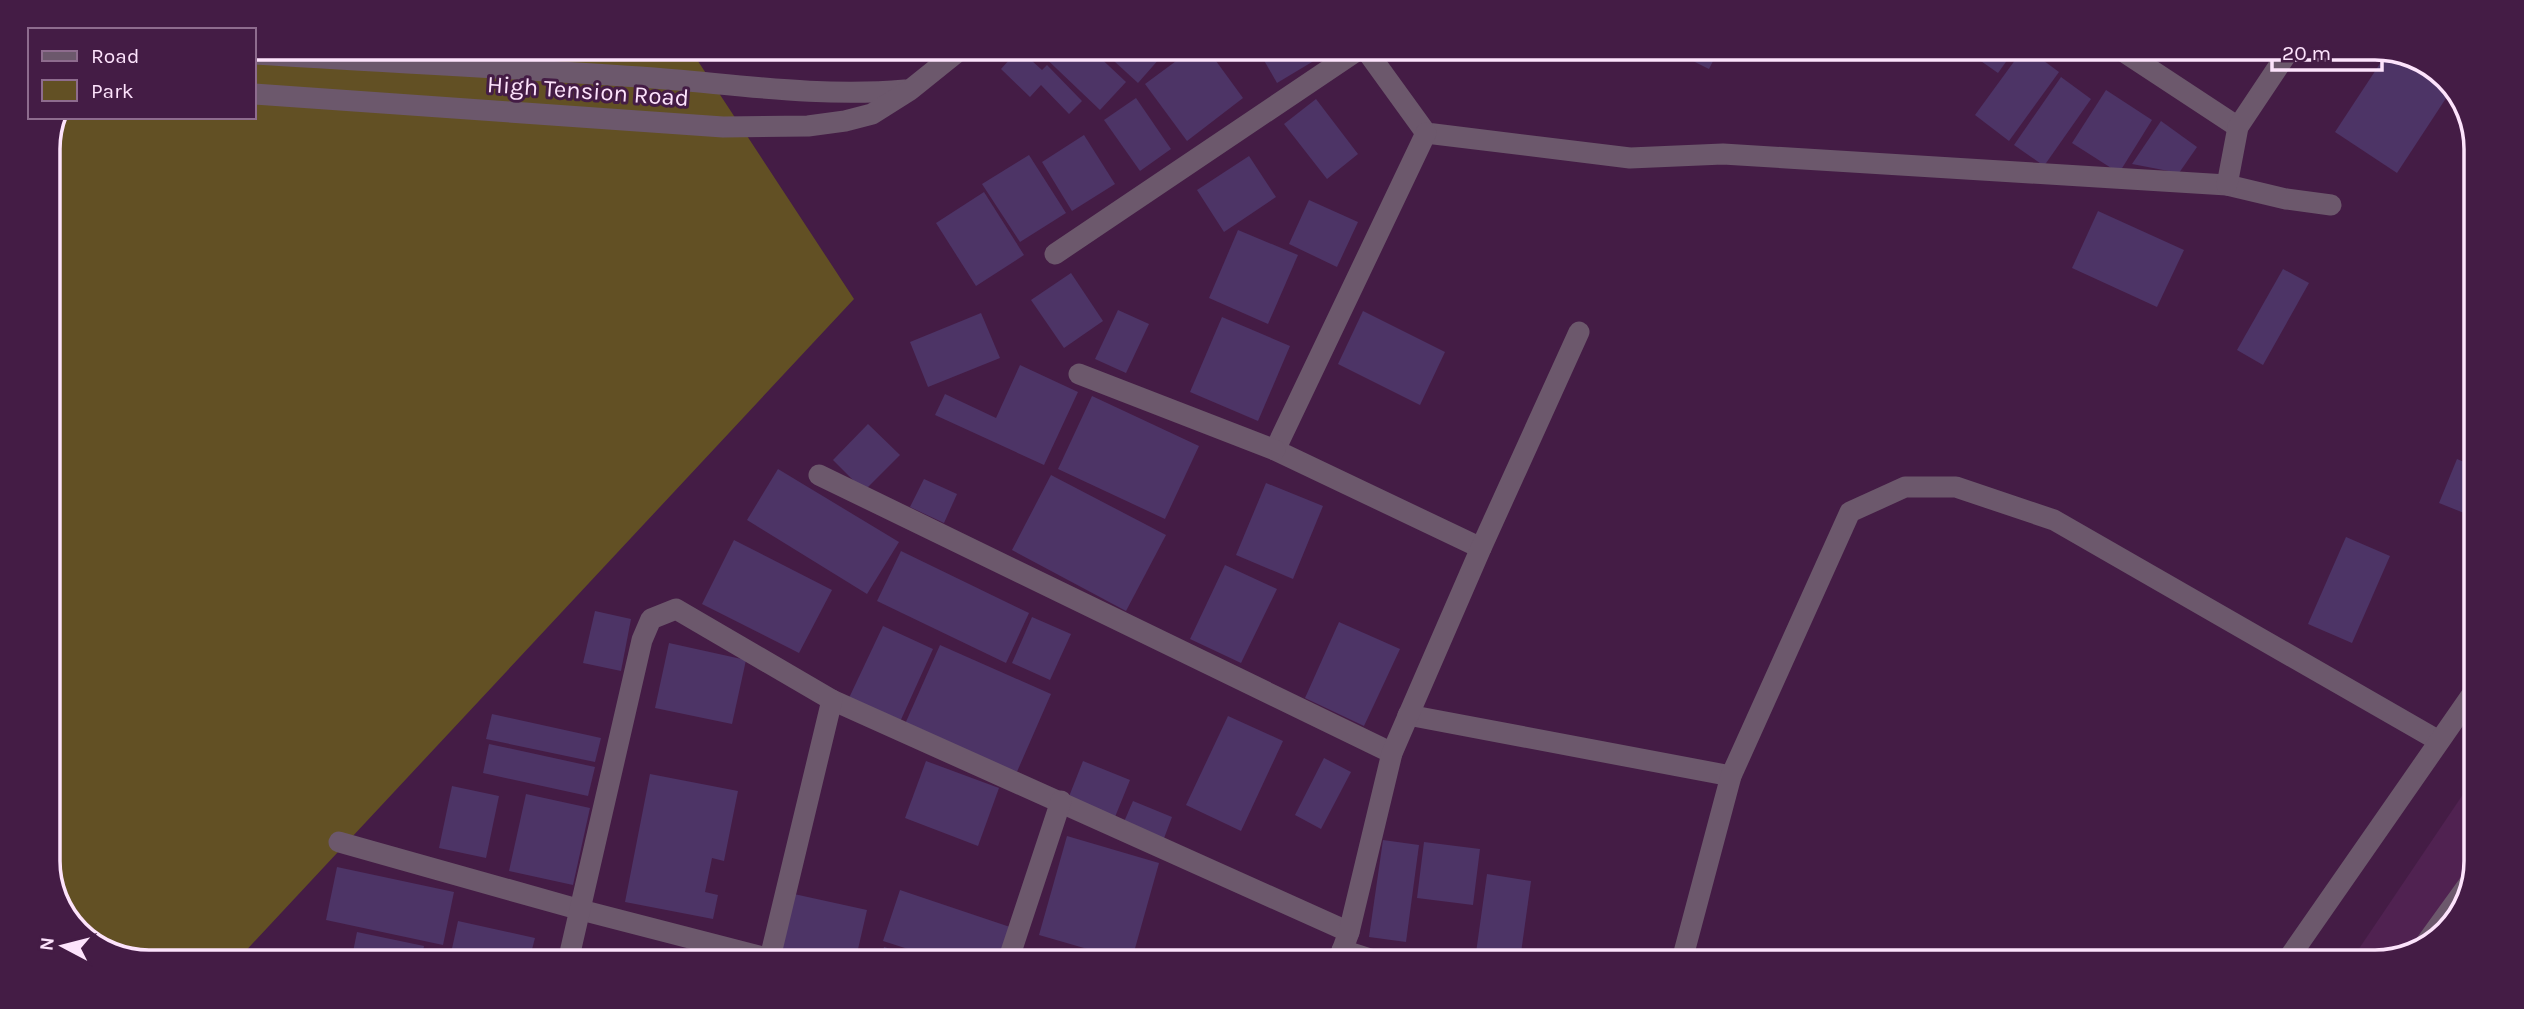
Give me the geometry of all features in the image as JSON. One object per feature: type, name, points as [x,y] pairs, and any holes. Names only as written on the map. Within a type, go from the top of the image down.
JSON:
[{"type":"street","name":"High Tension Road","points":[[355,60],[643,77],[824,93],[910,90]]},
{"type":"street","name":"High Tension Road","points":[[256,94],[723,127],[808,126],[872,114],[910,90],[947,60]]},
{"type":"street","points":[[1055,254],[1343,60]]},
{"type":"street","points":[[1373,60],[1426,133],[1630,158],[1723,154],[2227,185],[2286,199],[2331,205]]},
{"type":"street","points":[[2136,60],[2238,127]]},
{"type":"street","points":[[2227,185],[2238,127],[2283,60]]},
{"type":"street","points":[[1275,450],[1426,133]]},
{"type":"street","points":[[571,950],[642,640],[651,619],[676,609],[832,700],[1061,801],[1343,947],[1392,753],[1579,332]]},
{"type":"street","points":[[1079,374],[1275,450],[1481,548]]},
{"type":"street","points":[[819,475],[1392,753]]},
{"type":"street","points":[[1685,950],[1731,776],[1850,512],[1905,487],[1956,487],[2054,520],[2439,741]]},
{"type":"street","points":[[771,950],[832,700]]},
{"type":"street","points":[[2294,950],[2464,706]]},
{"type":"street","points":[[1408,715],[1731,776]]},
{"type":"street","points":[[1012,950],[1061,801]]},
{"type":"street","points":[[339,842],[581,911],[737,950]]},
{"type":"shaded area","points":[[2464,793],[2463,878],[2446,915],[2430,931],[2404,945],[2387,949],[2358,950]]},
{"type":"green space","points":[[256,60],[697,60],[854,299],[247,950],[137,949],[120,945],[99,935],[98,911],[75,911],[66,895],[60,866],[59,148],[65,119],[256,119]]},
{"type":"building","points":[[1009,60],[1031,60],[1042,70],[1047,65],[1082,101],[1069,114],[1041,85],[1030,97],[1001,69]]},
{"type":"building","points":[[1048,60],[1103,60],[1126,82],[1100,110]]},
{"type":"building","points":[[1113,60],[1158,60],[1138,83]]},
{"type":"building","points":[[1177,60],[1215,60],[1243,98],[1187,141],[1145,84]]},
{"type":"building","points":[[1264,60],[1315,60],[1277,83]]},
{"type":"building","points":[[1691,60],[1714,60],[1709,69]]},
{"type":"building","points":[[1979,60],[2007,60],[1998,73]]},
{"type":"building","points":[[2015,60],[2043,60],[2059,72],[2009,141],[1975,115]]},
{"type":"building","points":[[2382,60],[2415,69],[2430,78],[2447,96],[2397,173],[2335,132]]},
{"type":"building","points":[[2061,77],[2091,99],[2044,166],[2014,145]]},
{"type":"building","points":[[2106,90],[2152,120],[2119,173],[2072,143]]},
{"type":"building","points":[[1136,98],[1171,149],[1140,171],[1104,120]]},
{"type":"building","points":[[1316,99],[1358,154],[1327,179],[1284,124]]},
{"type":"building","points":[[2161,121],[2197,147],[2179,173],[2132,164]]},
{"type":"building","points":[[1084,135],[1115,184],[1072,211],[1042,162]]},
{"type":"building","points":[[1029,155],[1066,213],[1020,242],[982,184]]},
{"type":"building","points":[[1249,156],[1276,197],[1224,232],[1197,190]]},
{"type":"building","points":[[984,192],[1024,255],[976,286],[936,223]]},
{"type":"building","points":[[1309,200],[1358,222],[1337,267],[1289,244]]},
{"type":"building","points":[[2098,211],[2184,250],[2157,307],[2072,268]]},
{"type":"building","points":[[1238,230],[1298,255],[1268,324],[1209,298]]},
{"type":"building","points":[[2283,269],[2309,283],[2263,365],[2237,350]]},
{"type":"building","points":[[1071,273],[1103,321],[1064,348],[1031,300]]},
{"type":"building","points":[[1118,310],[1149,324],[1126,373],[1095,359]]},
{"type":"building","points":[[1363,311],[1445,352],[1420,405],[1338,364]]},
{"type":"building","points":[[981,313],[1000,358],[928,387],[910,342]]},
{"type":"building","points":[[1222,317],[1290,346],[1258,421],[1190,392]]},
{"type":"building","points":[[1020,365],[1078,392],[1044,465],[935,415],[945,394],[996,418]]},
{"type":"building","points":[[1092,396],[1199,446],[1165,519],[1058,469]]},
{"type":"building","points":[[868,424],[900,455],[864,491],[833,460]]},
{"type":"building","points":[[2457,459],[2464,462],[2464,513],[2439,503]]},
{"type":"building","points":[[778,469],[899,542],[867,594],[747,520]]},
{"type":"building","points":[[1051,475],[1166,535],[1126,611],[1012,550]]},
{"type":"building","points":[[924,479],[957,494],[944,523],[910,507]]},
{"type":"building","points":[[1266,483],[1323,506],[1293,579],[1236,555]]},
{"type":"building","points":[[2346,537],[2390,556],[2352,643],[2308,624]]},
{"type":"building","points":[[734,540],[832,590],[799,653],[702,604]]},
{"type":"building","points":[[901,551],[1029,613],[1006,663],[877,601]]},
{"type":"building","points":[[1225,565],[1277,589],[1241,663],[1190,639]]},
{"type":"building","points":[[595,611],[631,619],[621,671],[583,663]]},
{"type":"building","points":[[1032,617],[1071,634],[1050,680],[1012,663]]},
{"type":"building","points":[[1339,622],[1400,649],[1364,726],[1305,698]]},
{"type":"building","points":[[883,626],[933,649],[899,724],[848,700]]},
{"type":"building","points":[[669,643],[746,660],[732,724],[655,708]]},
{"type":"building","points":[[940,645],[1051,694],[1016,774],[905,724]]},
{"type":"building","points":[[492,714],[601,738],[595,762],[486,739]]},
{"type":"building","points":[[1228,716],[1283,741],[1241,831],[1186,805]]},
{"type":"building","points":[[489,744],[595,767],[588,796],[483,773]]},
{"type":"building","points":[[1324,758],[1351,772],[1321,829],[1295,815]]},
{"type":"building","points":[[926,761],[999,788],[978,846],[905,818]]},
{"type":"building","points":[[1083,761],[1130,780],[1115,817],[1068,799]]},
{"type":"building","points":[[650,774],[738,791],[724,861],[712,858],[705,892],[718,895],[713,919],[625,902]]},
{"type":"building","points":[[452,786],[499,796],[486,858],[439,848]]},
{"type":"building","points":[[526,794],[590,808],[573,885],[509,871]]},
{"type":"building","points":[[1133,801],[1172,817],[1163,841],[1123,824]]},
{"type":"building","points":[[1067,836],[1159,863],[1135,950],[1091,950],[1039,935]]},
{"type":"building","points":[[1383,840],[1419,845],[1406,942],[1369,937]]},
{"type":"building","points":[[1424,842],[1480,849],[1473,905],[1417,898]]},
{"type":"building","points":[[337,867],[454,892],[443,945],[326,920]]},
{"type":"building","points":[[1487,874],[1531,881],[1521,950],[1476,950]]},
{"type":"building","points":[[900,890],[1013,928],[1006,950],[911,950],[883,941]]},
{"type":"building","points":[[794,894],[867,910],[858,950],[782,950]]},
{"type":"building","points":[[458,921],[535,938],[532,950],[452,950]]},
{"type":"building","points":[[357,932],[424,946],[423,950],[353,950]]}]
